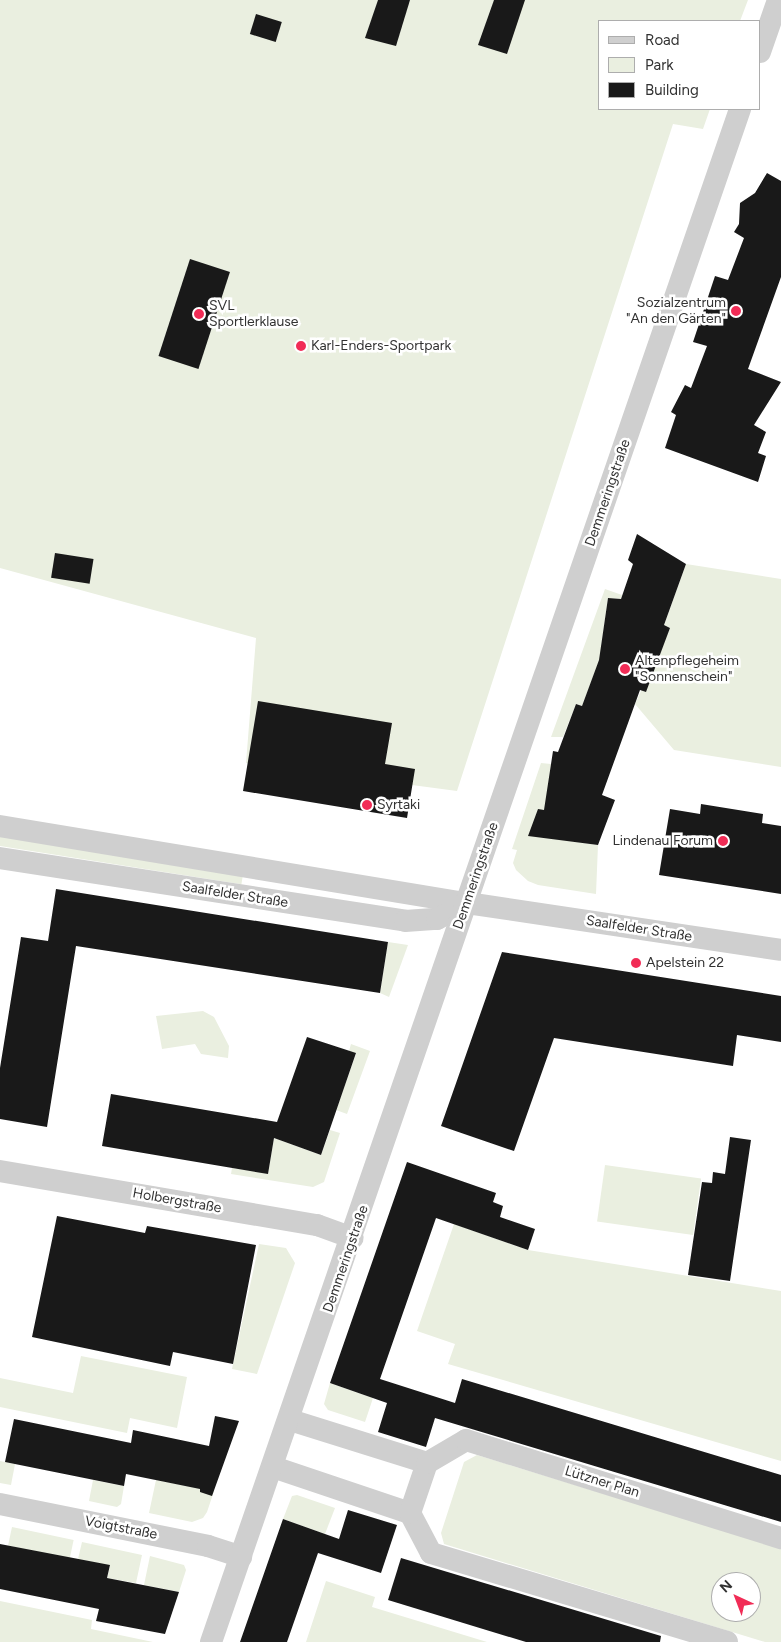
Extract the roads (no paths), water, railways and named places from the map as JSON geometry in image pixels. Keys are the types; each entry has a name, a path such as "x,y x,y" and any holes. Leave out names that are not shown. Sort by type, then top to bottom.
{"street":[{"path":"761,49 778,0"},
{"name":"Demmeringstraße","path":"211,1642 353,1238 740,110"},
{"name":"Saalfelder Straße","path":"0,826 467,903 781,950"},
{"name":"Saalfelder Straße","path":"0,858 405,921 438,919 467,903"},
{"name":"Holbergstraße","path":"0,1171 317,1225 353,1238"},
{"path":"290,1420 427,1463 410,1513"},
{"name":"Lützner Plan","path":"427,1463 466,1440 781,1538"},
{"path":"273,1467 410,1513 431,1553 727,1642"},
{"name":"Voigtstraße","path":"0,1504 208,1546 241,1557"}],"place":[{"name":"Sozialzentrum \"An den Gärten\"","path":"736,311"},
{"name":"SVL Sportlerklause","path":"199,314"},
{"name":"Karl-Enders-Sportpark","path":"301,346"},
{"name":"Altenpflegeheim \"Sonnenschein\"","path":"625,669"},
{"name":"Syrtaki","path":"367,805"},
{"name":"Lindenau Forum","path":"723,841"},
{"name":"Apelstein 22","path":"636,963"}]}
